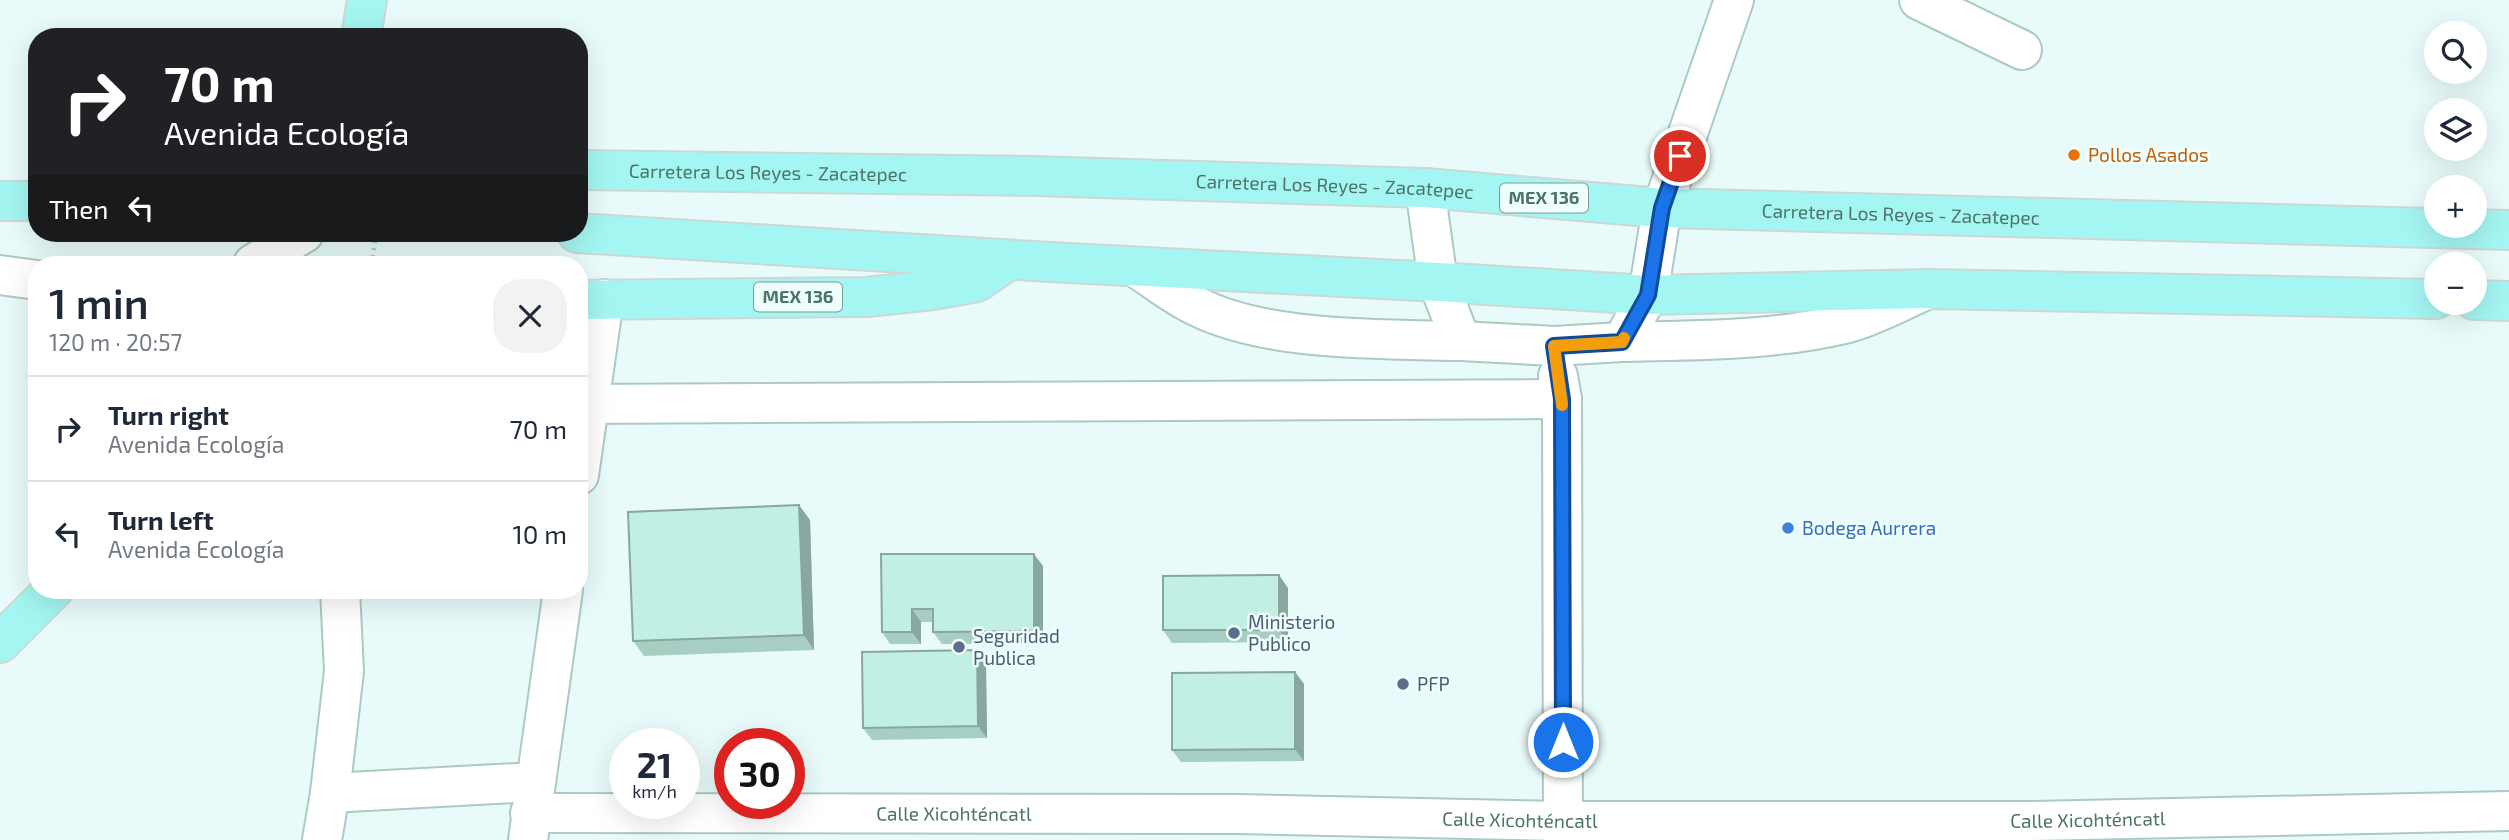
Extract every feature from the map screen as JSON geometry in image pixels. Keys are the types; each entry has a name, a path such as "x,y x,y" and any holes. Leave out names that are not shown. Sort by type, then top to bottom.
{"main road":[{"path":"362,28 367,0"},
{"name":"Carretera Los Reyes - Zacatepec","path":"588,170 1034,176 1425,188 1662,208 2509,230"},
{"path":"0,201 28,201"},
{"path":"588,234 1648,295 1928,289 2424,299"},
{"name":"MEX 136","path":"592,300 867,297 977,282 1009,260"},
{"path":"2487,300 2509,301"},
{"path":"0,643 44,599"}],"street":[{"path":"1622,342 1648,295 1662,208 1734,0"},
{"path":"1919,0 2022,50"},
{"path":"1425,188 1438,282 1461,341"},
{"path":"266,256 289,242"},
{"path":"1135,267 1198,307 1260,328 1362,338 1554,346 1721,339 1800,332 1851,322 1928,289"},
{"path":"0,275 28,279"},
{"path":"588,352 592,300"},
{"path":"1554,346 1562,399 1563,830"},
{"path":"588,403 1562,399"},
{"path":"322,840 344,671 340,599"},
{"path":"531,811 562,599"},
{"name":"Calle Xicohténcatl","path":"330,793 531,811 1237,814 1563,830 2031,831 2509,811"}],"building":[{"path":"799,505 804,635 633,641 628,512"},
{"path":"881,554 1034,554 1034,631 933,632 933,609 912,609 912,632 882,632"},
{"path":"1279,575 1279,630 1163,630 1163,576"},
{"path":"977,650 978,726 863,728 862,652"},
{"path":"1295,672 1295,749 1172,750 1172,673"}],"slow traffic":[{"path":"1562,405 1554,346 1622,342 1624,338"}],"place":[{"name":"Pollos Asados","path":"2074,155"},
{"name":"Bodega Aurrera","path":"1788,528"},
{"name":"Ministerio Publico","path":"1234,633"},
{"name":"Seguridad Publica","path":"959,647"},
{"name":"PFP","path":"1403,684"}],"route":[{"path":"1563,742 1562,399 1554,346 1622,342 1648,295 1662,208 1680,156"}]}
